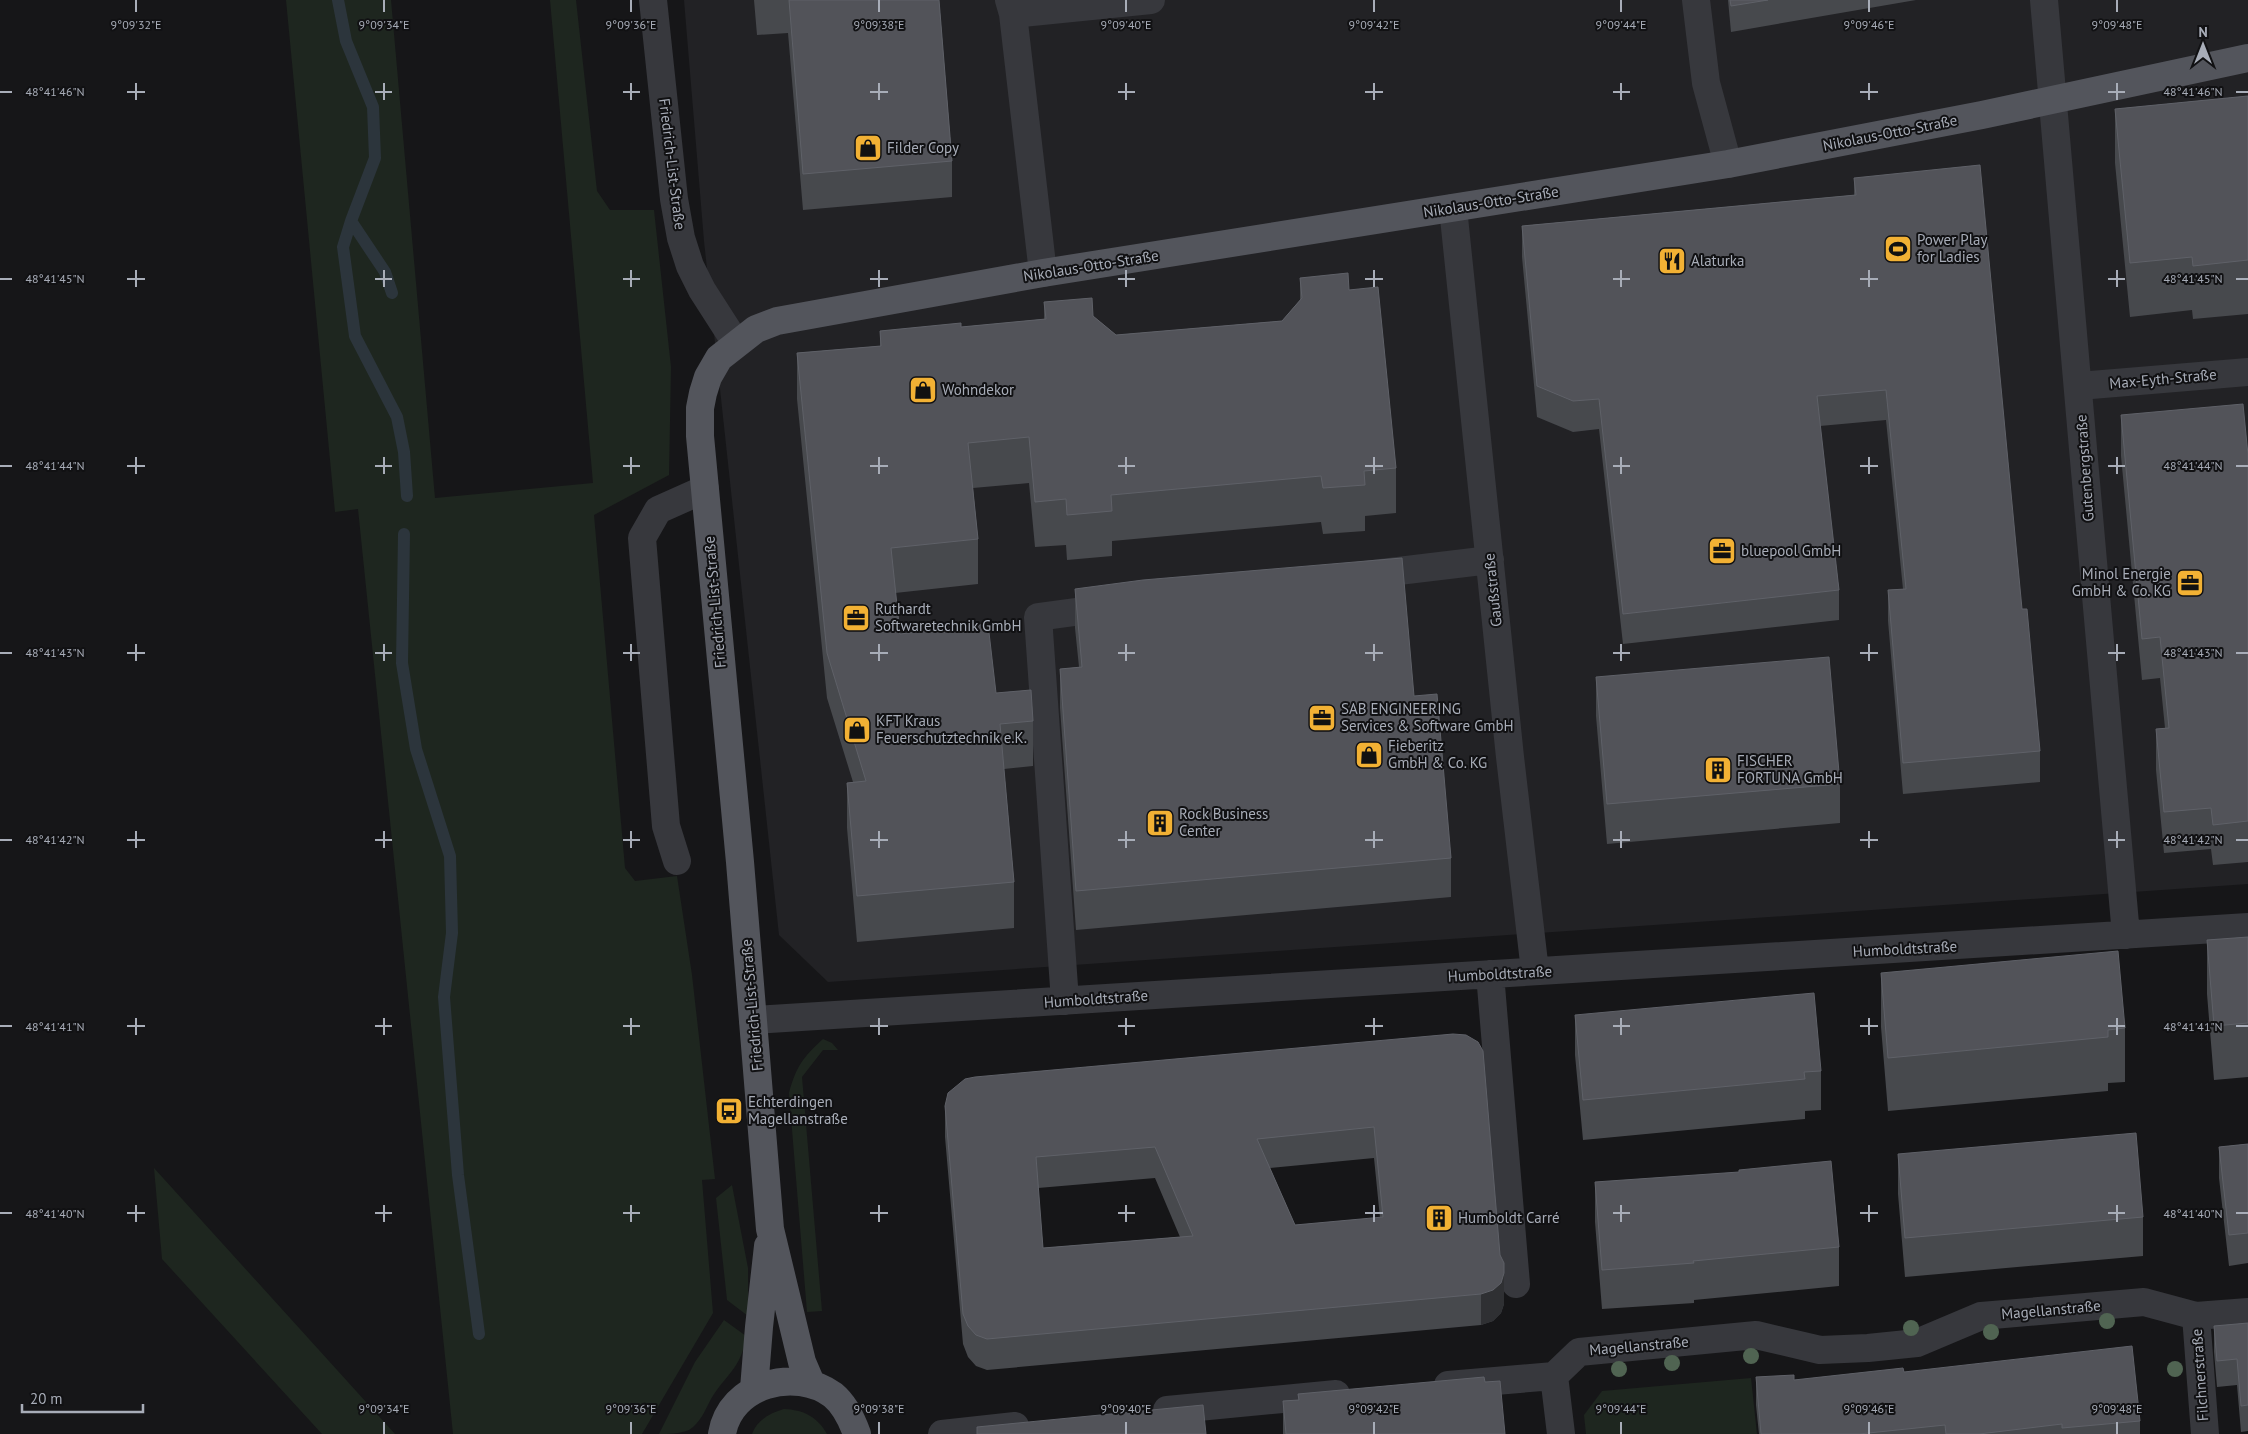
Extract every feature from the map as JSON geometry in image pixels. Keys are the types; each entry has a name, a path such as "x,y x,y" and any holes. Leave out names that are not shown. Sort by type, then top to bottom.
{"main road":[{"name":"Nikolaus-Otto-Straße","path":"736,344 756,329 776,321 1043,274 1728,164 2053,100 2248,58"},
{"name":"Friedrich-List-Straße","path":"736,344 720,358 708,377 702,393 700,436 770,1229 802,1362 811,1383"},
{"name":"Friedrich-List-Straße","path":"754,1389 770,1229"},
{"path":"722,1434 723,1427 736,1406 754,1389 782,1381 811,1383 833,1396 850,1414 857,1434"}],"street":[{"name":"Friedrich-List-Straße","path":"653,0 674,199 681,238 690,266 702,290 736,344"},
{"path":"1043,274 1011,7 1151,0"},
{"path":"1696,0 1706,83 1728,164"},
{"name":"Gutenbergstraße","path":"2044,0 2126,935"},
{"name":"Gaußstraße","path":"1453,208 1511,767 1535,972"},
{"name":"Max-Eyth-Straße","path":"2079,386 2248,372"},
{"path":"677,861 666,826 642,538 658,510 705,489"},
{"path":"1338,579 1490,560"},
{"path":"1065,1001 1038,617 1135,604"},
{"name":"Humboldtstraße","path":"753,1020 2248,927"},
{"path":"1490,974 1516,1284"},
{"name":"Magellanstraße","path":"1554,1376 1579,1352 1756,1335 1820,1350 1839,1350 1917,1343 1981,1316 2144,1302 2196,1316 2248,1312"},
{"name":"Filchnerstraße","path":"2196,1316 2205,1434"},
{"path":"1420,1388 1554,1376 1561,1434"},
{"path":"1144,1412 1361,1392"},
{"path":"942,1434 1038,1423"}],"shaded area":[{"path":"286,0 391,0 435,498 593,483 550,0 576,0 597,191 610,210 654,210 671,367 669,475 594,515 625,868 635,881 677,876 692,975 715,1179 702,1180 713,1313 642,1434 453,1434 358,509 335,512"},
{"path":"684,0 2248,0 2248,884 828,982 779,935 704,241"},
{"path":"823,1039 832,1043 838,1050 823,1050 802,1077 822,1311 807,1312 789,1093 794,1076 801,1063"},
{"path":"154,1168 395,1434 322,1434 162,1259"},
{"path":"732,1185 748,1268 748,1316 727,1300 716,1198"},
{"path":"724,1320 746,1336 737,1364 716,1391 697,1424 689,1430 682,1432 659,1434 695,1362"},
{"path":"1751,1378 1757,1434 1586,1434 1584,1415 1602,1391"},
{"path":"784,1409 809,1415 819,1423 827,1434 752,1434 757,1425 765,1418"}],"building":[{"path":"789,0 939,0 952,161 803,174"},
{"path":"1730,0 1768,0 1731,6"},
{"path":"2248,96 2248,260 2193,266 2192,257 2130,263 2115,109"},
{"path":"1980,165 2022,609 2027,609 2040,751 1903,763 1888,590 1906,589 1886,390 1817,396 1839,590 1623,614 1599,399 1573,401 1537,386 1522,226 1856,195 1854,178"},
{"path":"1348,273 1349,290 1378,287 1396,468 1364,471 1365,485 1323,488 1321,476 1111,495 1112,511 1067,515 1066,499 1035,502 1029,437 968,443 978,539 891,548 900,634 988,624 996,693 1031,690 1033,721 1000,724 1014,882 857,896 847,783 866,781 827,653 797,353 881,346 880,331 961,323 961,327 1046,319 1044,302 1092,298 1093,316 1116,335 1282,321 1302,298 1300,278"},
{"path":"2243,404 2248,455 2248,821 2213,825 2211,808 2164,812 2156,729 2169,728 2160,637 2142,639 2121,415"},
{"path":"1402,558 1414,696 1437,694 1451,858 1076,891 1060,669 1082,667 1075,589 1143,580"},
{"name":"FISCHER FORTUNA GmbH","path":"1829,657 1840,784 1607,804 1596,677"},
{"path":"2248,937 2248,1023 2214,1026 2207,940"},
{"path":"2118,951 2125,1028 2108,1030 2108,1037 1888,1058 1881,973"},
{"path":"1814,993 1821,1071 1804,1072 1805,1079 1583,1100 1575,1015"},
{"name":"Humboldt Carré","path":"1453,1034 1466,1035 1478,1042 1483,1051 1500,1255 1504,1263 1501,1283 1493,1290 1481,1294 987,1339 976,1335 968,1326 963,1314 945,1106 948,1093 965,1079","holes":["1374,1127 1383,1217 1295,1225 1257,1139","1155,1147 1193,1236 1043,1248 1036,1157"]},
{"path":"2136,1133 2143,1217 1905,1238 1898,1154"},
{"path":"2248,1144 2248,1233 2229,1235 2219,1147"},
{"path":"1831,1161 1839,1247 1693,1261 1694,1263 1602,1270 1595,1182 1739,1172 1739,1170"},
{"path":"2248,1323 2248,1405 2241,1406 2237,1359 2217,1361 2214,1326"},
{"path":"2132,1346 2140,1421 2062,1428 2062,1424 1979,1434 1946,1434 1945,1425 1859,1434 1761,1434 1756,1377 1794,1375 1794,1380 1903,1368 1904,1372"},
{"path":"1484,1377 1485,1382 1500,1381 1505,1434 1286,1434 1283,1401 1299,1400 1298,1394"},
{"path":"1203,1405 1206,1434 977,1434 977,1427"}],"waterway":[{"path":"338,0 346,41 373,107 375,158 343,247 355,336 397,417 404,452 407,496"},
{"path":"351,221 385,272 392,293"},
{"path":"404,534 402,663 416,749 450,856 452,933 444,997 458,1175 479,1334"}],"place":[{"name":"Filder Copy","path":"868,148"},
{"name":"Power Play for Ladies","path":"1898,249"},
{"name":"Alaturka","path":"1672,261"},
{"name":"Wohndekor","path":"923,390"},
{"name":"bluepool GmbH","path":"1722,551"},
{"name":"Minol Energie GmbH & Co. KG","path":"2190,583"},
{"name":"Ruthardt Softwaretechnik GmbH","path":"856,618"},
{"name":"SAB ENGINEERING Services & Software GmbH","path":"1322,718"},
{"name":"KFT Kraus Feuerschutztechnik e.K.","path":"857,730"},
{"name":"Fieberitz GmbH & Co. KG","path":"1369,755"},
{"name":"FISCHER FORTUNA GmbH","path":"1718,770"},
{"name":"Rock Business Center","path":"1160,823"},
{"name":"Echterdingen Magellanstraße","path":"729,1111"},
{"name":"Humboldt Carré","path":"1439,1218"}]}
